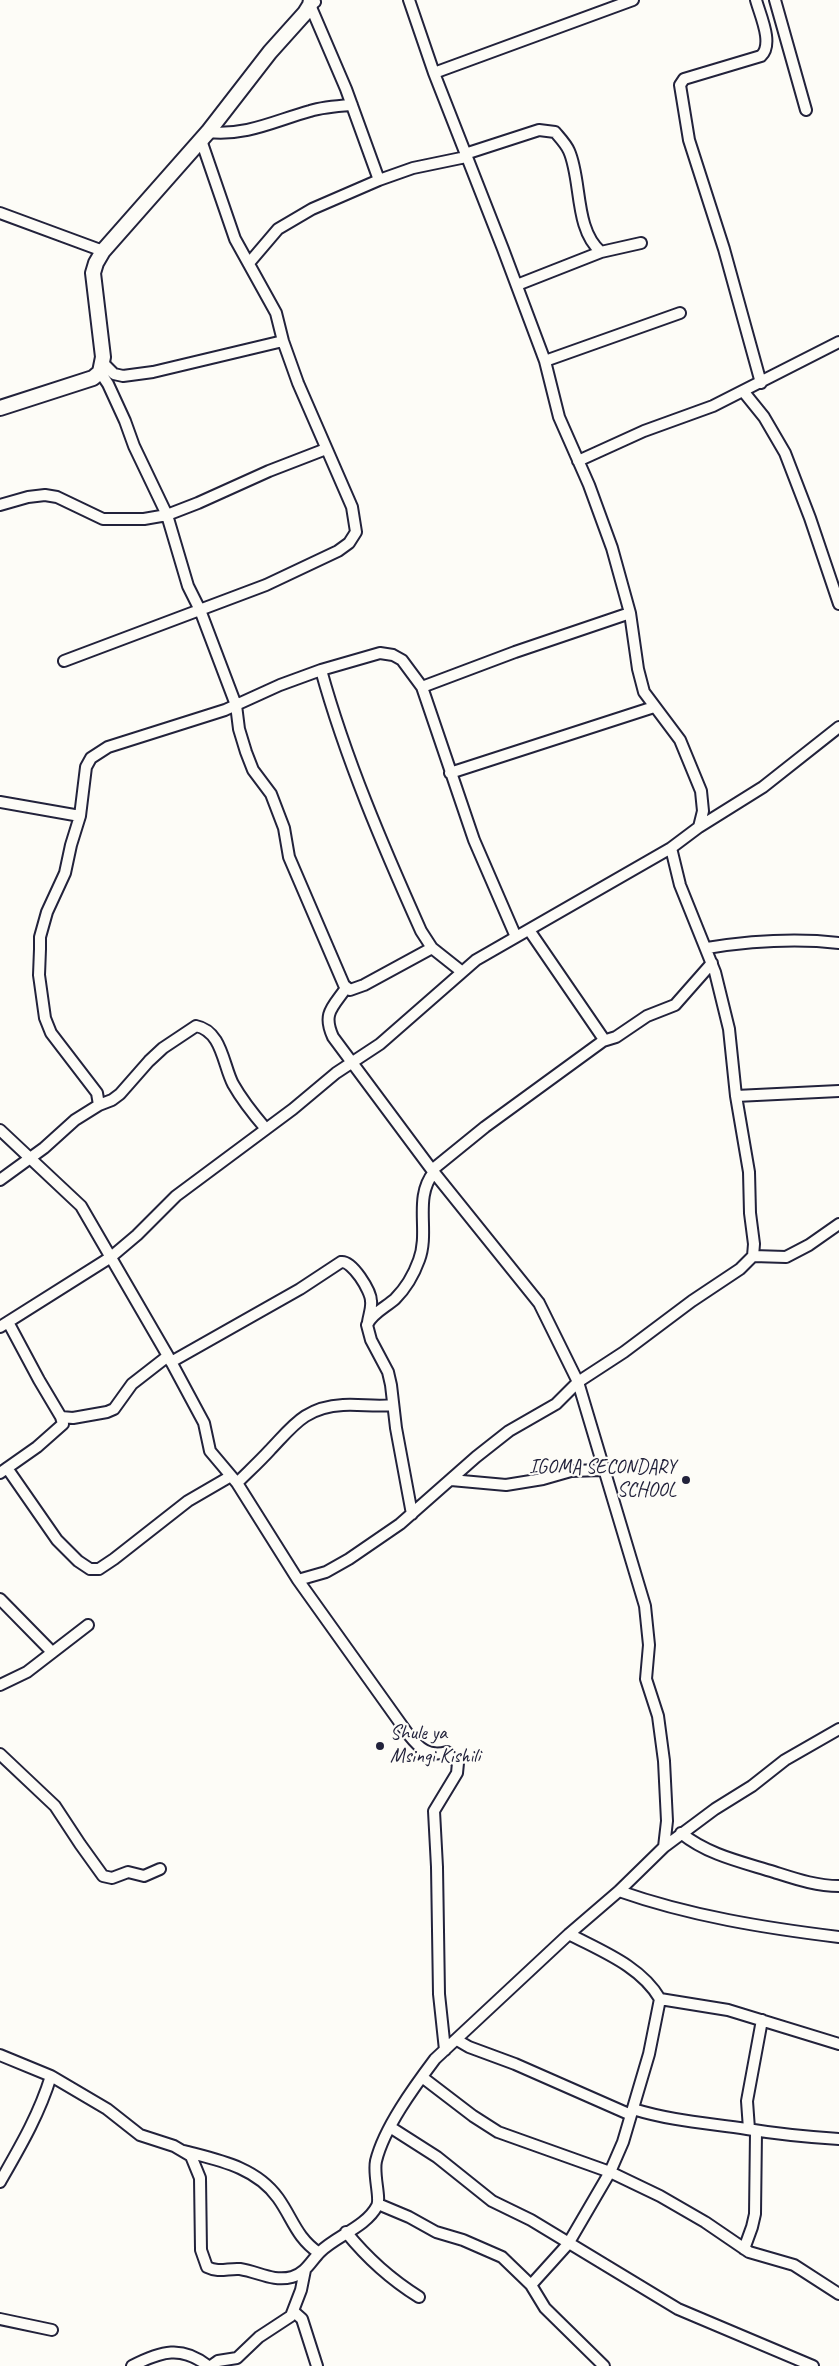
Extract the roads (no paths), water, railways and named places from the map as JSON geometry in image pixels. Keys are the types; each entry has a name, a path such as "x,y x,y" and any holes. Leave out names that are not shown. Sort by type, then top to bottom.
{"main road":[{"path":"0,408 93,378 101,367 93,273 96,263 104,251 204,136 249,78 313,2"}],"street":[{"path":"409,0 434,73 545,361 559,417 609,540 630,613 638,669 644,692 680,740 688,757 703,800 699,827"},
{"path":"434,73 633,0"},
{"path":"756,0 767,43 765,53 761,56 684,79 680,85 689,140 724,249 761,383"},
{"path":"775,0 806,110"},
{"path":"313,2 379,180"},
{"path":"64,661 266,585 338,551 349,543 356,532 352,507 298,383 283,341 276,313 235,238 204,136 247,131 310,110 352,104"},
{"path":"249,263 261,250 269,237 293,219 379,180 465,155 539,130 555,132 568,149 574,163 579,201 584,218 591,239 601,252"},
{"path":"0,213 104,251"},
{"path":"517,286 601,252 641,243"},
{"path":"545,361 680,313"},
{"path":"101,367 114,374 123,376 153,372 283,341"},
{"path":"578,461 644,431 713,406 761,383 802,359 839,342"},
{"path":"101,367 134,446 167,515 188,586 200,610 236,705 239,729 249,761 253,770 271,794 284,828 289,857 318,929 346,988 350,990 364,985 432,948"},
{"path":"743,391 764,417 785,453 810,518 839,604"},
{"path":"0,506 28,497 46,495 57,497 104,519 144,519 167,515 326,448"},
{"path":"422,687 524,649 630,613"},
{"path":"98,1105 97,1093 50,1033 45,1018 39,975 40,937 47,912 66,873 71,845 80,816 86,767 91,758 98,752 236,705 321,670 380,653 393,655 402,660 422,687 474,840 516,937"},
{"path":"321,670 335,720 356,778 418,924 432,948 462,971"},
{"path":"450,773 654,707"},
{"path":"393,1405 342,1405 315,1411 302,1417 291,1426 268,1452 234,1479 188,1501 114,1559 99,1569 90,1569 78,1561 57,1540 3,1468 63,1424 61,1417 39,1380 2,1326 111,1257 137,1235 176,1196 266,1129 336,1073 380,1044 476,960 671,848 699,827 758,791 839,727"},
{"path":"0,802 80,816"},
{"path":"298,1580 326,1572 349,1559 412,1514 509,1431 556,1404 578,1382 624,1352 692,1301 740,1270 753,1256 754,1244 750,1213 749,1172 736,1096 729,1029 712,963 680,885 671,848"},
{"path":"529,930 603,1038 603,1041"},
{"path":"707,948 795,939 839,943"},
{"path":"368,1322 396,1298 416,1268 423,1248 423,1195 426,1182 433,1171 485,1127 603,1041 616,1037 647,1016 675,1005 712,963"},
{"path":"346,988 330,1010 327,1024 333,1037 433,1171 539,1303 578,1382 603,1470 639,1579 648,1624 649,1645 646,1679 662,1733 667,1822 664,1847"},
{"path":"0,1180 29,1157 44,1148 75,1120 120,1094 148,1061 163,1048 196,1026 206,1030 217,1043 232,1082 266,1129"},
{"path":"736,1096 839,1091"},
{"path":"0,1130 81,1206 204,1423 210,1451 234,1479 298,1580 416,1744 435,1755 448,1752 458,1763 457,1773 434,1811 439,1994 445,2050"},
{"path":"44,1148 45,1163 49,1175"},
{"path":"753,1256 786,1256 809,1245 839,1224"},
{"path":"61,1417 74,1418 114,1409 132,1384 169,1359 300,1290 341,1262 348,1263 372,1299 368,1331 388,1372 412,1514"},
{"path":"451,1480 506,1485 543,1479 570,1471 603,1470"},
{"path":"0,1599 52,1652"},
{"path":"0,1684 27,1672 88,1625"},
{"path":"378,2204 374,2182 376,2161 390,2127 422,2077 445,2050 681,1833 752,1786 785,1760 839,1729"},
{"path":"0,1754 56,1806 80,1844 104,1876 112,1878 128,1872 144,1876 160,1868"},
{"path":"681,1833 704,1849 741,1862 813,1884 839,1886"},
{"path":"619,1892 669,1907 733,1922 839,1937"},
{"path":"531,2285 568,2244 610,2172 632,2112 655,2031 660,1999 648,1980 626,1965 569,1934"},
{"path":"660,1999 728,2010 839,2044"},
{"path":"744,2249 755,2214 753,2131 747,2101 762,2020"},
{"path":"457,2040 476,2050 632,2112 753,2131 839,2139"},
{"path":"0,2055 51,2076 108,2109 140,2135 254,2174 278,2198 303,2240 319,2253"},
{"path":"0,2182 38,2114 51,2076"},
{"path":"422,2077 473,2116 498,2132 610,2172 660,2196 705,2222 749,2252 794,2265 839,2294"},
{"path":"390,2127 437,2156 492,2201 531,2220 678,2309 813,2366"},
{"path":"183,2150 190,2156 200,2178 201,2250 207,2267 214,2270 243,2270 272,2278 293,2276 305,2270 319,2253 346,2232 360,2224 378,2204"},
{"path":"378,2204 409,2216 436,2232 463,2240 502,2257 531,2285 545,2308 604,2366"},
{"path":"346,2232 378,2267 398,2284 419,2297"},
{"path":"132,2366 164,2359 177,2351 188,2352 209,2366 218,2361 237,2358 259,2337 288,2319 301,2290 305,2270"},
{"path":"293,2311 302,2319 317,2366"},
{"path":"0,2319 52,2330"}],"place":[{"name":"IGOMA SECONDARY SCHOOL","path":"686,1480"},
{"name":"Shule ya Msingi Kishili","path":"380,1746"}]}
